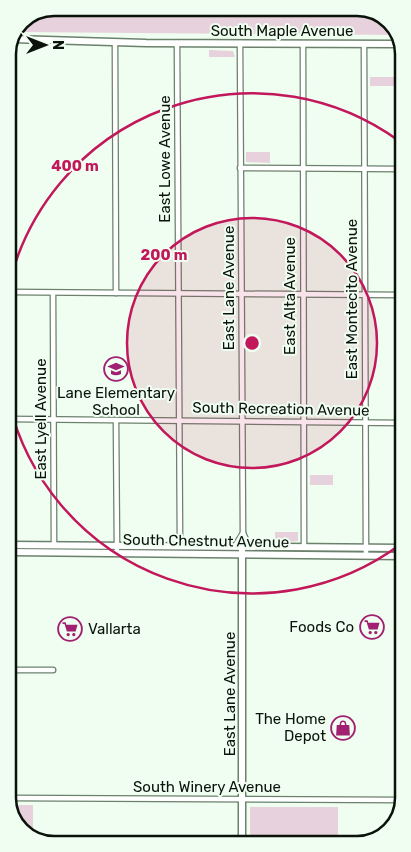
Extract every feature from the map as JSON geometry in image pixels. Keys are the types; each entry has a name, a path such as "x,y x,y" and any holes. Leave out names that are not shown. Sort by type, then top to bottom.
{"main road":[{"name":"South Maple Avenue","path":"19,39 177,43 393,44"},
{"name":"South Chestnut Avenue","path":"16,545 54,545 164,553 242,548 304,548 366,551 395,556"},
{"name":"South Chestnut Avenue","path":"16,552 180,545 366,551 395,549"},
{"path":"164,553 167,549 196,549 198,545"},
{"name":"East Lane Avenue","path":"242,548 242,836"}],"street":[{"path":"115,42 116,293"},
{"name":"East Lowe Avenue","path":"177,43 180,545"},
{"name":"East Lane Avenue","path":"240,43 242,548"},
{"name":"East Alta Avenue","path":"303,44 304,548"},
{"name":"East Montecito Avenue","path":"364,44 366,551"},
{"path":"240,168 395,169"},
{"path":"16,292 302,296 395,295"},
{"name":"East Lyell Avenue","path":"53,293 54,545"},
{"name":"South Recreation Avenue","path":"16,420 395,422"},
{"path":"116,420 117,549"},
{"path":"242,548 243,533"},
{"path":"16,670 53,670"},
{"name":"South Winery Avenue","path":"16,798 395,800"}],"shaded area":[{"path":"54,16 359,16 369,18 378,23 384,27 389,35 24,32 27,27 40,19"},
{"path":"209,50 233,51 235,57 209,57"},
{"path":"370,77 394,77 394,86 370,86"},
{"path":"246,152 270,152 270,163 246,162"},
{"path":"310,475 333,475 333,485 310,485"},
{"path":"275,532 298,532 298,541 275,543"},
{"path":"17,805 33,805 33,829 23,819"},
{"path":"250,807 338,807 338,836 250,836"}],"place":[{"name":"Lane Elementary School","path":"116,369"},
{"name":"Foods Co","path":"372,627"},
{"name":"Vallarta","path":"70,629"},
{"name":"The Home Depot","path":"343,728"}]}
